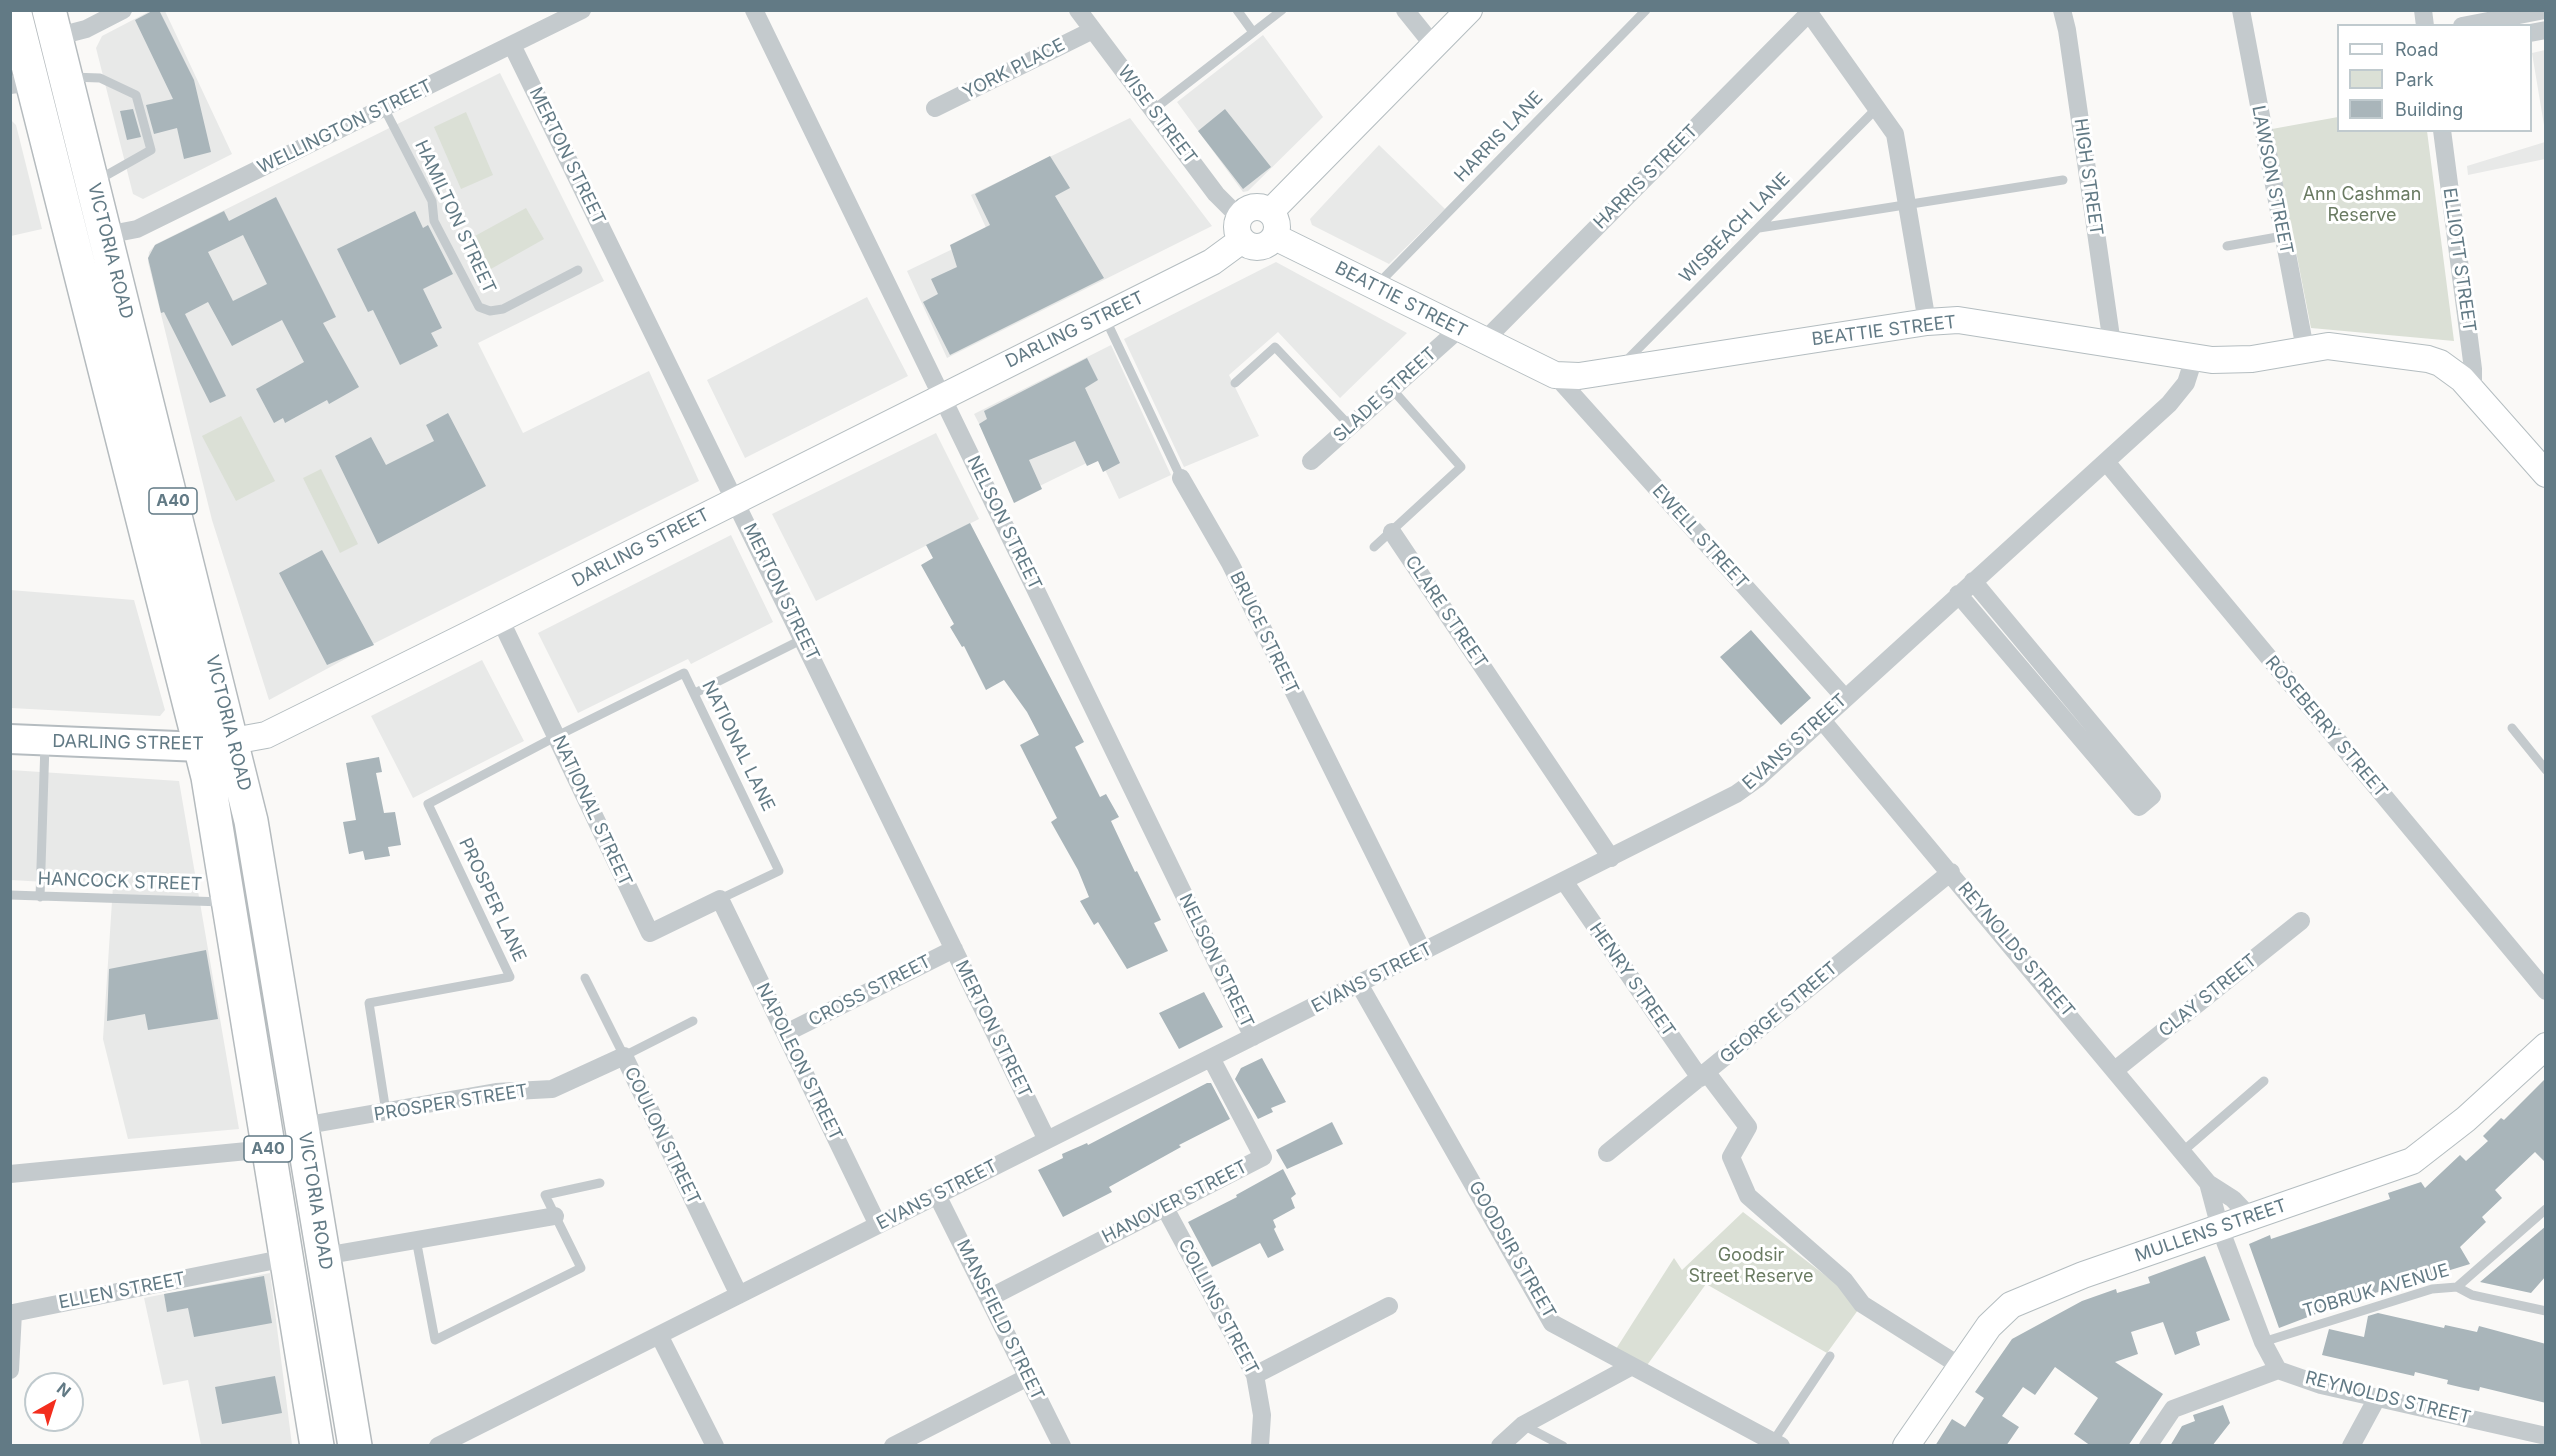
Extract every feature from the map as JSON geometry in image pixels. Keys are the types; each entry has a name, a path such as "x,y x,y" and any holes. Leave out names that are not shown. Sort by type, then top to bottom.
{"highway":[{"name":"VICTORIA ROAD","path":"14,10 21,83 67,216 201,747 229,902 316,1446"},
{"name":"VICTORIA ROAD","path":"52,24 251,820 355,1446"},
{"path":"67,216 84,231 106,235"},
{"name":"DARLING STREET","path":"201,747 233,741"}],"main road":[{"name":"DARLING STREET","path":"10,739 201,747"}],"street":[{"path":"52,24 86,29 123,10"},
{"name":"WELLINGTON STREET","path":"106,235 137,229 582,10"},
{"name":"NELSON STREET","path":"754,10 1252,1037"},
{"path":"1405,10 1434,46"},
{"path":"1272,224 1253,208 1240,229 1252,247 1271,242 1272,224 1469,10"},
{"name":"HIGH STREET","path":"2062,10 2067,30 2112,344"},
{"name":"LAWSON STREET","path":"2241,10 2305,349"},
{"path":"2472,24 2545,10"},
{"name":"WISE STREET","path":"1080,11 1240,229"},
{"path":"1808,12 1894,134 1927,322"},
{"name":"HARRIS STREET","path":"1483,342 1808,12"},
{"name":"YORK PLACE","path":"935,108 1093,30"},
{"name":"MERTON STREET","path":"512,45 736,499 1047,1140"},
{"name":"ELLIOTT STREET","path":"2442,132 2473,369 2473,390"},
{"name":"BEATTIE STREET","path":"1272,224 1375,287 1483,342 1555,375 1579,376 1616,371 1927,322 1972,322 2194,358 2232,361 2305,349 2345,346 2428,359 2452,370 2473,390 2546,474"},
{"name":"DARLING STREET","path":"233,741 266,735 1212,262 1240,229"},
{"name":"SLADE STREET","path":"1311,461 1459,329"},
{"name":"EVANS STREET","path":"438,1446 1736,794 1757,779 2177,397 2186,382 2194,358"},
{"name":"EWELL STREET","path":"1555,375 1845,698"},
{"name":"ROSEBERRY STREET","path":"2107,463 2546,991"},
{"name":"BRUCE STREET","path":"1181,478 1230,563 1422,952"},
{"name":"CLARE STREET","path":"1392,532 1611,858"},
{"path":"1958,594 2139,807 2152,796 1973,581"},
{"name":"NATIONAL STREET","path":"500,619 650,933 720,899"},
{"path":"2052,707 2067,694"},
{"name":"REYNOLDS STREET","path":"1821,719 1951,872 2208,1183 2233,1199 2251,1218"},
{"name":"GEORGE STREET","path":"1607,1153 1951,872"},
{"name":"HENRY STREET","path":"1564,881 1703,1076 1748,1127 1731,1157 1748,1196 1844,1280 1862,1304 1960,1366"},
{"name":"NAPOLEON STREET","path":"720,899 878,1225"},
{"name":"CLAY STREET","path":"2115,1070 2301,921"},
{"name":"CROSS STREET","path":"786,1033 954,949"},
{"name":"GOODSIR STREET","path":"1359,984 1552,1323 1775,1444"},
{"name":"MULLENS STREET","path":"1906,1446 1989,1326 2011,1305 2025,1297 2421,1156 2546,1046"},
{"name":"PROSPER STREET","path":"302,1126 496,1092 552,1089 624,1056"},
{"name":"COULON STREET","path":"624,1056 739,1295"},
{"name":"HANOVER STREET","path":"988,1299 1263,1157 1211,1058"},
{"path":"10,1174 268,1149"},
{"name":"REYNOLDS STREET","path":"2208,1183 2220,1228 2263,1342 2278,1370 2321,1385 2544,1439"},
{"name":"MANSFIELD STREET","path":"937,1195 1062,1446"},
{"name":"COLLINS STREET","path":"1165,1208 1255,1375 1262,1415 1260,1446"},
{"path":"324,1256 555,1216"},
{"name":"ELLEN STREET","path":"10,1370 13,1313 286,1258"},
{"path":"1255,1375 1389,1306"},
{"path":"659,1335 716,1446"},
{"path":"1500,1446 1523,1425 1632,1366"},
{"path":"2148,1446 2173,1409 2278,1370"},
{"path":"893,1446 1028,1377"},
{"path":"2351,1446 2377,1398"}],"lane":[{"path":"1237,10 1253,32"},
{"path":"1153,110 1282,10"},
{"name":"HARRIS LANE","path":"1375,287 1646,10"},
{"path":"65,76 100,78 136,95 151,150 93,183"},
{"name":"HAMILTON STREET","path":"384,108 432,201 434,221 479,307 490,311 503,309 578,270"},
{"name":"WISBEACH LANE","path":"1616,371 1877,108"},
{"path":"1759,228 1906,207 2063,180"},
{"path":"2227,246 2283,236"},
{"name":"BRUCE STREET","path":"1104,316 1181,478"},
{"path":"1235,383 1275,347 1349,425"},
{"path":"1374,546 1461,467 1392,389"},
{"path":"695,693 803,639"},
{"name":"NATIONAL LANE","path":"557,736 684,673 779,871 720,899"},
{"path":"2511,728 2546,770"},
{"name":"PROSPER LANE","path":"386,1112 369,1003 510,978 428,804 557,736"},
{"path":"40,897 45,741"},
{"name":"HANCOCK STREET","path":"10,895 229,902"},
{"name":"COULON STREET","path":"585,978 624,1056"},
{"name":"PROSPER STREET","path":"624,1056 693,1021"},
{"path":"2182,1152 2264,1081"},
{"path":"416,1239 435,1340 581,1268 545,1195 600,1183"},
{"name":"TOBRUK AVENUE","path":"2263,1342 2432,1289 2457,1287 2546,1209"},
{"path":"2457,1287 2472,1295 2546,1311"},
{"path":"1775,1444 1830,1356"},
{"path":"1523,1425 1563,1446"}],"shaded area":[{"path":"150,11 165,11 232,154 143,199 133,194 96,48 102,36"},
{"path":"1263,35 1323,117 1248,191 1243,192 1177,102"},
{"path":"2546,50 2545,131 2532,53"},
{"path":"500,73 604,281 478,343 523,433 649,371 699,481 373,644 269,700 212,520 148,262 149,252 156,244"},
{"path":"1130,118 1212,226 947,358 907,271 988,232 971,195"},
{"path":"11,120 16,125 42,229 11,236"},
{"path":"2545,142 2545,159 2468,175 2467,166"},
{"path":"1379,145 1445,209 1389,264 1312,225 1310,219"},
{"path":"1276,262 1407,333 1340,398 1278,332 1229,375 1259,436 1184,467 1124,339"},
{"path":"867,297 908,376 745,458 707,380"},
{"path":"1111,345 1171,475 1119,499 1099,457 1017,497 974,414"},
{"path":"936,433 979,519 816,601 772,514"},
{"path":"731,535 773,622 691,664 688,659 578,713 538,633"},
{"path":"10,590 134,600 165,710 160,716 11,708"},
{"path":"482,660 524,741 413,798 371,716"},
{"path":"10,770 179,781 239,1129 128,1139 103,1039 113,886 11,880"},
{"path":"270,1273 292,1445 201,1445 188,1380 163,1385 144,1298"}],"green space":[{"path":"466,112 493,175 461,189 434,127"},
{"name":"Ann Cashman Reserve","path":"2337,117 2337,132 2427,132 2454,341 2311,328 2272,129"},
{"path":"526,208 544,239 482,274 464,242"},
{"path":"241,416 275,481 236,501 202,436"},
{"path":"321,469 358,544 340,553 303,478"},
{"name":"Goodsir Street Reserve","path":"1743,1212 1843,1289 1858,1310 1827,1353 1706,1284 1645,1368 1616,1349 1674,1258 1682,1270"}],"building":[{"path":"154,10 159,10 194,80 211,152 184,159 177,128 154,134 146,105 173,99 135,20"},
{"path":"133,109 141,137 127,140 120,111"},
{"path":"1225,109 1271,167 1243,189 1198,131"},
{"path":"1050,156 1070,188 1055,196 1104,278 950,355 923,302 938,294 931,279 957,267 950,245 990,225 975,194"},
{"path":"276,197 336,317 323,323 359,387 329,404 327,400 285,423 283,418 274,423 256,389 304,362 282,320 232,346 208,302 185,314 226,396 210,403 164,312 161,313 148,258 155,245 224,211 229,221","holes":["243,235 267,284 233,301 208,252"]},
{"path":"415,211 423,228 428,225 453,274 423,289 442,328 431,333 438,346 400,365 373,310 368,312 337,249"},
{"path":"1087,358 1098,380 1085,388 1120,463 1103,472 1098,461 1087,466 1075,441 1029,460 1042,489 1014,503 979,424 987,419 984,411"},
{"path":"448,413 486,486 378,544 335,456 371,437 386,465 434,441 426,425"},
{"path":"970,523 1084,742 1075,747 1100,797 1106,794 1119,817 1111,821 1161,920 1154,923 1168,951 1127,969 1098,922 1094,925 1080,901 1089,897 1078,870 1051,822 1057,818 1020,745 1039,735 1027,712 1004,680 986,690 964,646 962,647 950,627 954,624 921,565 933,558 926,545"},
{"path":"322,550 374,645 327,665 279,573"},
{"path":"1751,630 1811,698 1781,725 1720,657"},
{"path":"379,757 382,772 376,773 384,813 395,812 401,845 388,847 390,856 365,860 363,851 349,854 343,822 356,820 346,763"},
{"path":"206,950 218,1019 148,1030 145,1014 107,1021 109,969"},
{"path":"1204,992 1223,1027 1179,1049 1159,1013"},
{"path":"1262,1058 1286,1102 1271,1108 1273,1112 1258,1119 1235,1079 1241,1068"},
{"path":"2546,1078 2546,1163 2535,1152 2495,1190 2502,1198 2482,1217 2486,1222 2460,1247 2470,1264 2339,1304 2342,1304 2279,1328 2249,1244 2270,1235 2271,1239 2390,1199 2388,1193 2421,1182 2425,1188 2460,1155 2466,1161 2488,1141 2483,1136 2501,1118 2504,1120"},
{"path":"1207,1083 1211,1083 1230,1119 1179,1145 1181,1147 1109,1187 1112,1192 1063,1217 1038,1170 1063,1158 1062,1154 1087,1143 1088,1145"},
{"path":"1332,1122 1343,1144 1287,1169 1276,1150"},
{"path":"1283,1169 1296,1194 1291,1198 1295,1208 1273,1220 1276,1227 1274,1229 1284,1250 1268,1258 1260,1243 1212,1267 1188,1222 1237,1197 1236,1195"},
{"path":"2546,1226 2546,1276 2531,1293 2480,1282"},
{"path":"2205,1256 2230,1320 2196,1332 2200,1345 2175,1355 2163,1322 2131,1332 2138,1354 2115,1362 2163,1394 2128,1446 2091,1446 2074,1434 2098,1398 2055,1367 2035,1395 2023,1387 2002,1416 2019,1427 2006,1446 1935,1446 1952,1419 1965,1427 1984,1398 1975,1392 2012,1339 2082,1301 2116,1289 2117,1293 2150,1283 2148,1277"},
{"path":"264,1276 272,1323 194,1337 188,1308 167,1312 164,1294"},
{"path":"2378,1313 2444,1328 2445,1325 2477,1332 2479,1326 2546,1344 2546,1403 2480,1387 2479,1391 2447,1384 2448,1380 2415,1372 2414,1376 2322,1355 2329,1329 2364,1337 2368,1316"},
{"path":"275,1376 282,1413 222,1424 215,1387"},
{"path":"2223,1405 2230,1423 2212,1446 2170,1446 2182,1426 2195,1421 2193,1415"}]}
